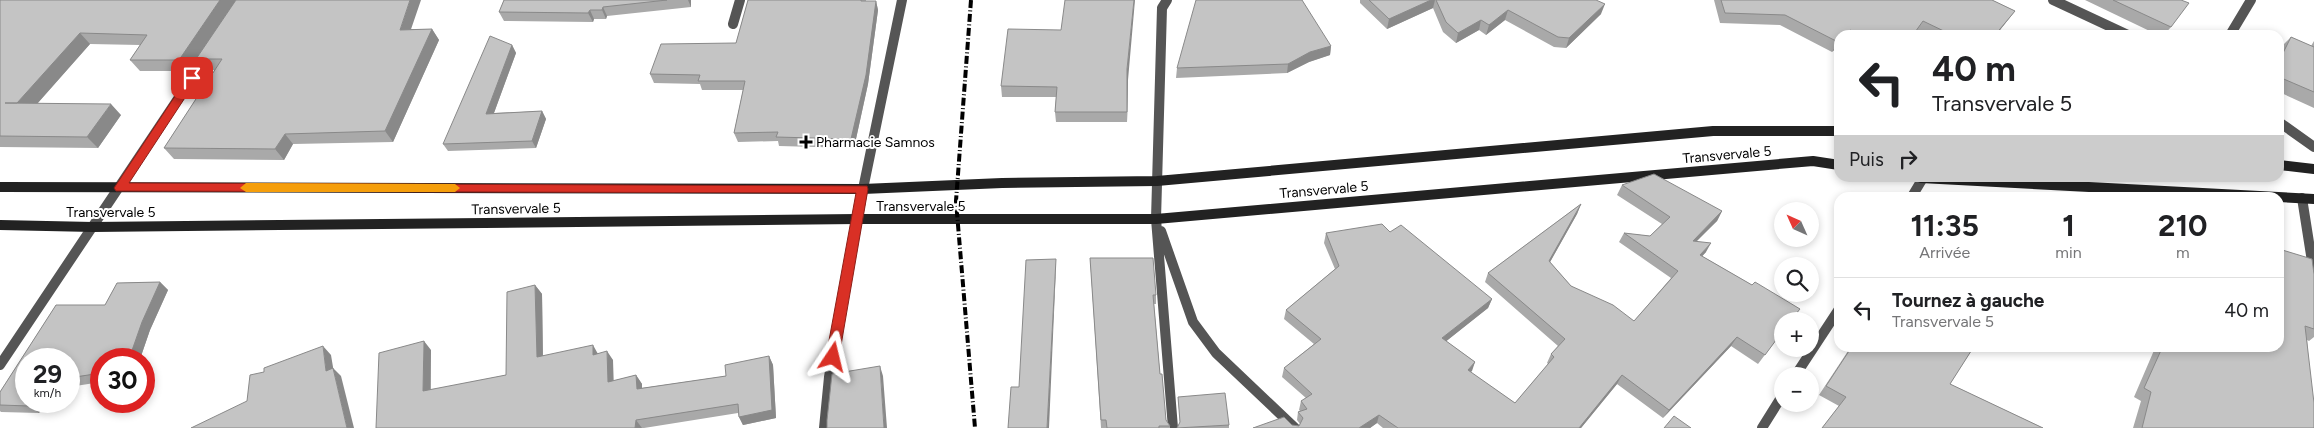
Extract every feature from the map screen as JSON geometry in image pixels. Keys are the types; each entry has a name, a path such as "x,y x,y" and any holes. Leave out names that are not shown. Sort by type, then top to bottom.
{"main road":[{"name":"Transvervale 5","path":"0,187 863,189 1002,183 1157,181 1713,132 1834,131"},
{"name":"Transvervale 5","path":"0,225 93,227 858,219 1156,219 1813,161 1834,164"},
{"path":"2284,166 2314,169"},
{"path":"1998,182 2188,192"},
{"path":"2284,197 2314,199"}],"street":[{"path":"733,24 740,0"},
{"path":"824,428 829,376 863,189 902,0"},
{"path":"1166,0 1162,8 1156,219 1173,428"},
{"path":"2053,0 2117,30"},
{"path":"2233,30 2251,0"},
{"path":"0,365 212,49"},
{"path":"2284,126 2314,147"},
{"path":"2302,198 2314,274"},
{"path":"1156,219 1193,322 1216,353 1295,428"},
{"path":"1801,367 1834,317"},
{"path":"1762,428 1774,409"}],"building":[{"path":"0,0 220,0 179,60 130,60 147,35 80,33 17,103 5,103 111,104 87,137 0,136"},
{"path":"236,0 410,0 400,30 432,29 385,131 285,134 275,149 164,148 222,59 196,59"},
{"path":"504,0 667,0 603,7 602,10 590,10 588,13 499,12"},
{"path":"748,0 876,1 866,75 851,139 776,137 778,132 734,133 745,81 698,81 700,75 650,74 661,44 736,43"},
{"path":"1065,0 1134,0 1127,69 1127,112 1055,112 1057,87 1001,86 1008,29 1061,30"},
{"path":"1196,0 1302,0 1331,46 1310,52 1288,64 1177,68"},
{"path":"1369,0 1431,0 1389,19"},
{"path":"1436,0 1596,0 1605,4 1569,38 1558,37 1508,10 1489,25 1481,20 1458,33 1446,22"},
{"path":"1721,0 1992,0 2015,11 1999,30 1942,30 1923,21 1917,30 1834,30 1834,40 1785,15 1725,13"},
{"path":"2113,0 2181,0 2189,3 2171,27"},
{"path":"490,36 512,45 486,114 542,111 532,141 443,144"},
{"path":"2291,37 2314,47 2314,92 2284,79 2284,51"},
{"path":"1654,174 1722,211 1693,241 1711,243 1700,255 1752,285 1755,282 1774,293 1774,302 1788,302 1800,309 1798,312 1774,312 1774,343 1765,355 1737,337 1669,410 1622,375 1579,428 1398,428 1379,415 1359,428 1253,428 1284,417 1292,425 1299,426 1303,418 1298,412 1307,409 1301,401 1312,394 1284,368 1321,339 1286,310 1339,266 1326,233 1382,224 1390,232 1401,225 1492,299 1442,338 1475,362 1468,370 1515,403 1554,357 1551,354 1565,339 1488,273 1581,204 1549,261 1571,286 1613,305 1634,321 1678,271 1624,233 1650,236 1670,217 1622,185"},
{"path":"2284,251 2312,259 2314,274 2314,329 2305,326 2314,403 2314,428 2142,428 2151,392 2144,388 2160,352 2284,352"},
{"path":"1090,258 1153,258 1156,295 1153,295 1160,374 1162,374 1166,420 1170,426 1159,426 1159,428 1107,428 1106,420 1101,420"},
{"path":"1056,259 1047,428 1008,428 1011,387 1019,387 1026,260"},
{"path":"160,282 133,348 90,348 90,375 80,376 80,348 28,348 56,305 105,305 117,283"},
{"path":"535,285 537,357 593,345 593,355 607,351 608,382 636,375 637,389 726,376 725,365 769,356 772,410 739,417 738,404 636,420 635,428 376,428 379,353 424,341 423,391 506,375 507,292"},
{"path":"323,346 326,371 333,368 347,428 191,428 247,401 250,375 264,372 264,368"},
{"path":"1848,352 1970,352 1950,384 2043,428 1822,428 1846,397 1826,386"},
{"path":"880,366 884,428 827,428 832,374"},
{"path":"15,369 15,406 0,405 0,392"},
{"path":"1225,393 1229,425 1177,428 1180,422 1178,397"},
{"path":"1674,416 1691,428 1664,428"}],"railway":[{"path":"971,0 956,201 975,428"}],"slow traffic":[{"path":"246,188 455,188"}],"place":[{"name":"Pharmacie Samnos","path":"806,142"}],"route":[{"path":"192,78 120,188 863,189 833,357"}]}
